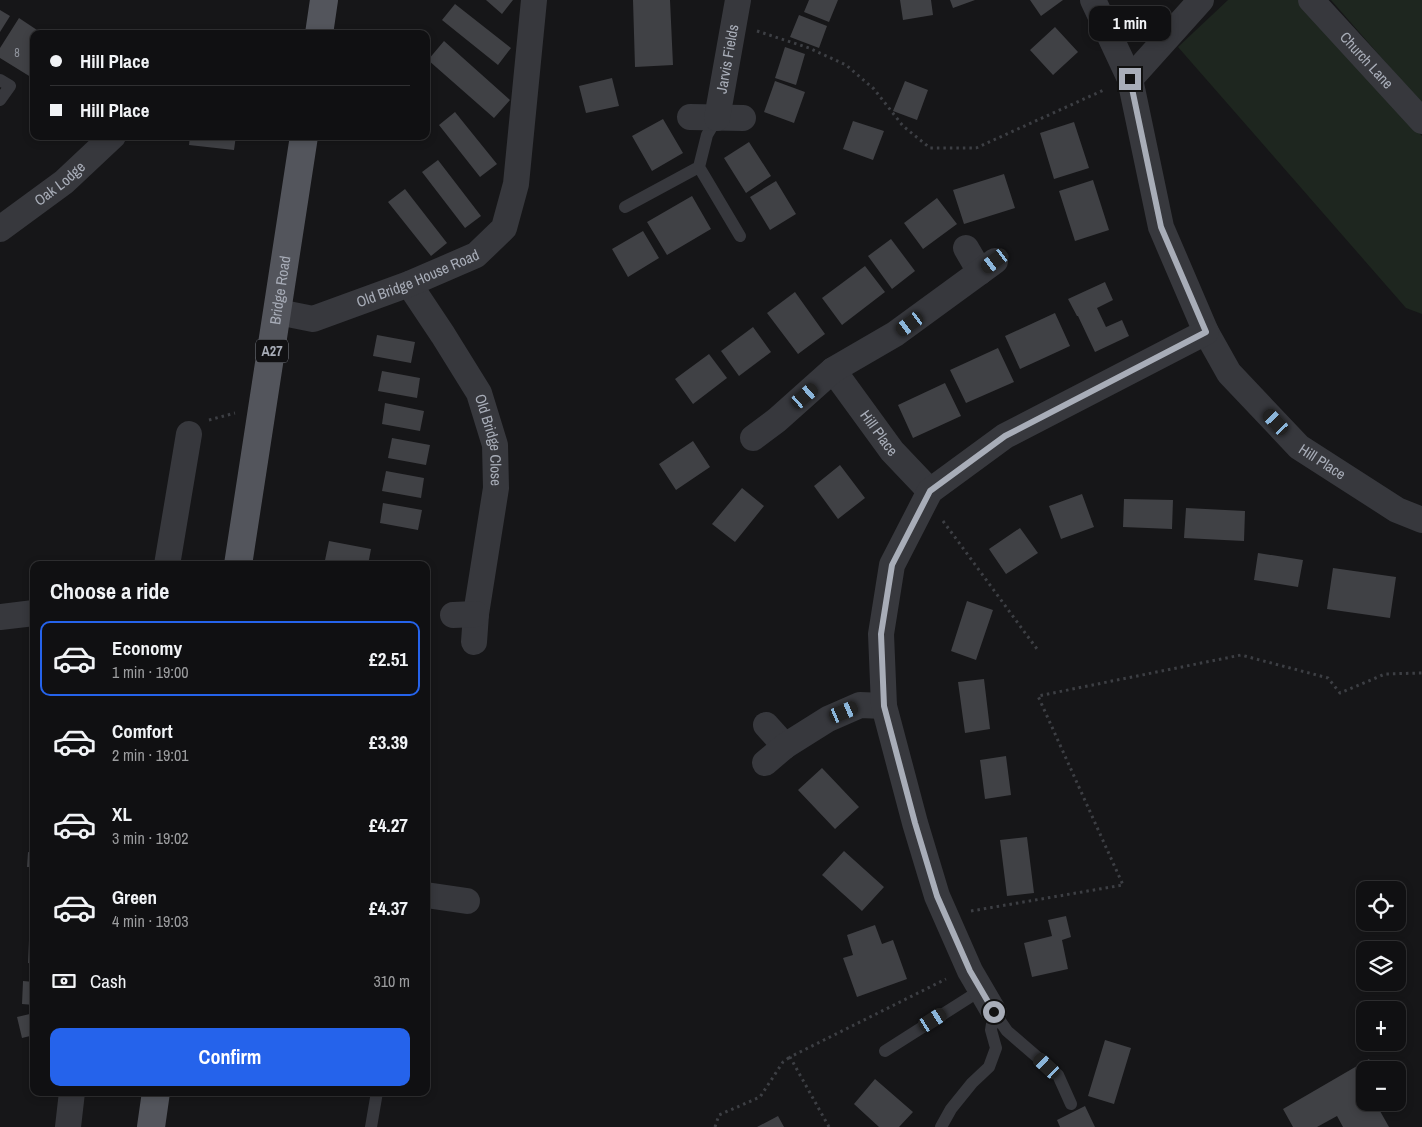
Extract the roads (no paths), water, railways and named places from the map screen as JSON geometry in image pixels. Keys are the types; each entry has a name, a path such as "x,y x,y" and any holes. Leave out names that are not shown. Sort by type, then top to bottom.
{"main road":[{"path":"320,30 324,0"},
{"name":"Bridge Road","path":"239,561 303,140"},
{"path":"151,1127 155,1096"}],"street":[{"name":"Old Bridge House Road","path":"278,312 312,319 409,284 476,255 504,228 526,182 534,0"},
{"path":"1093,0 1130,79 1202,0"},
{"name":"Church Lane","path":"1311,0 1422,121"},
{"name":"Jarvis Fields","path":"717,118 736,12"},
{"name":"Hill Place","path":"1130,79 1161,227 1206,332 1229,373 1299,447 1397,510 1422,520"},
{"path":"690,117 743,118"},
{"name":"Oak Lodge","path":"1,224 64,182 109,140"},
{"path":"753,438 783,429 833,370 895,334 987,267 966,248"},
{"name":"Old Bridge Close","path":"409,284 479,393 495,445 496,488 464,614 474,642"},
{"path":"974,987 937,896 915,823 884,706 881,634 892,565 928,495 1005,436 1206,332"},
{"name":"Hill Place","path":"833,370 892,451 928,495"},
{"path":"168,561 189,434"},
{"path":"0,617 30,613"},
{"path":"765,763 785,746 828,719 860,706 884,706"},
{"path":"766,725 785,746"},
{"path":"430,896 467,901"},
{"path":"68,1127 72,1096"}],"lane":[{"path":"0,80 10,86 0,100"},
{"path":"717,118 707,135 699,166 740,236"},
{"path":"625,207 699,166"},
{"path":"885,1051 974,987"},
{"path":"974,987 1007,1031 1058,1075 1071,1104"},
{"path":"941,1127 951,1109 966,1090 989,1067 996,1048 974,987"},
{"path":"371,1127 376,1096"}]}
